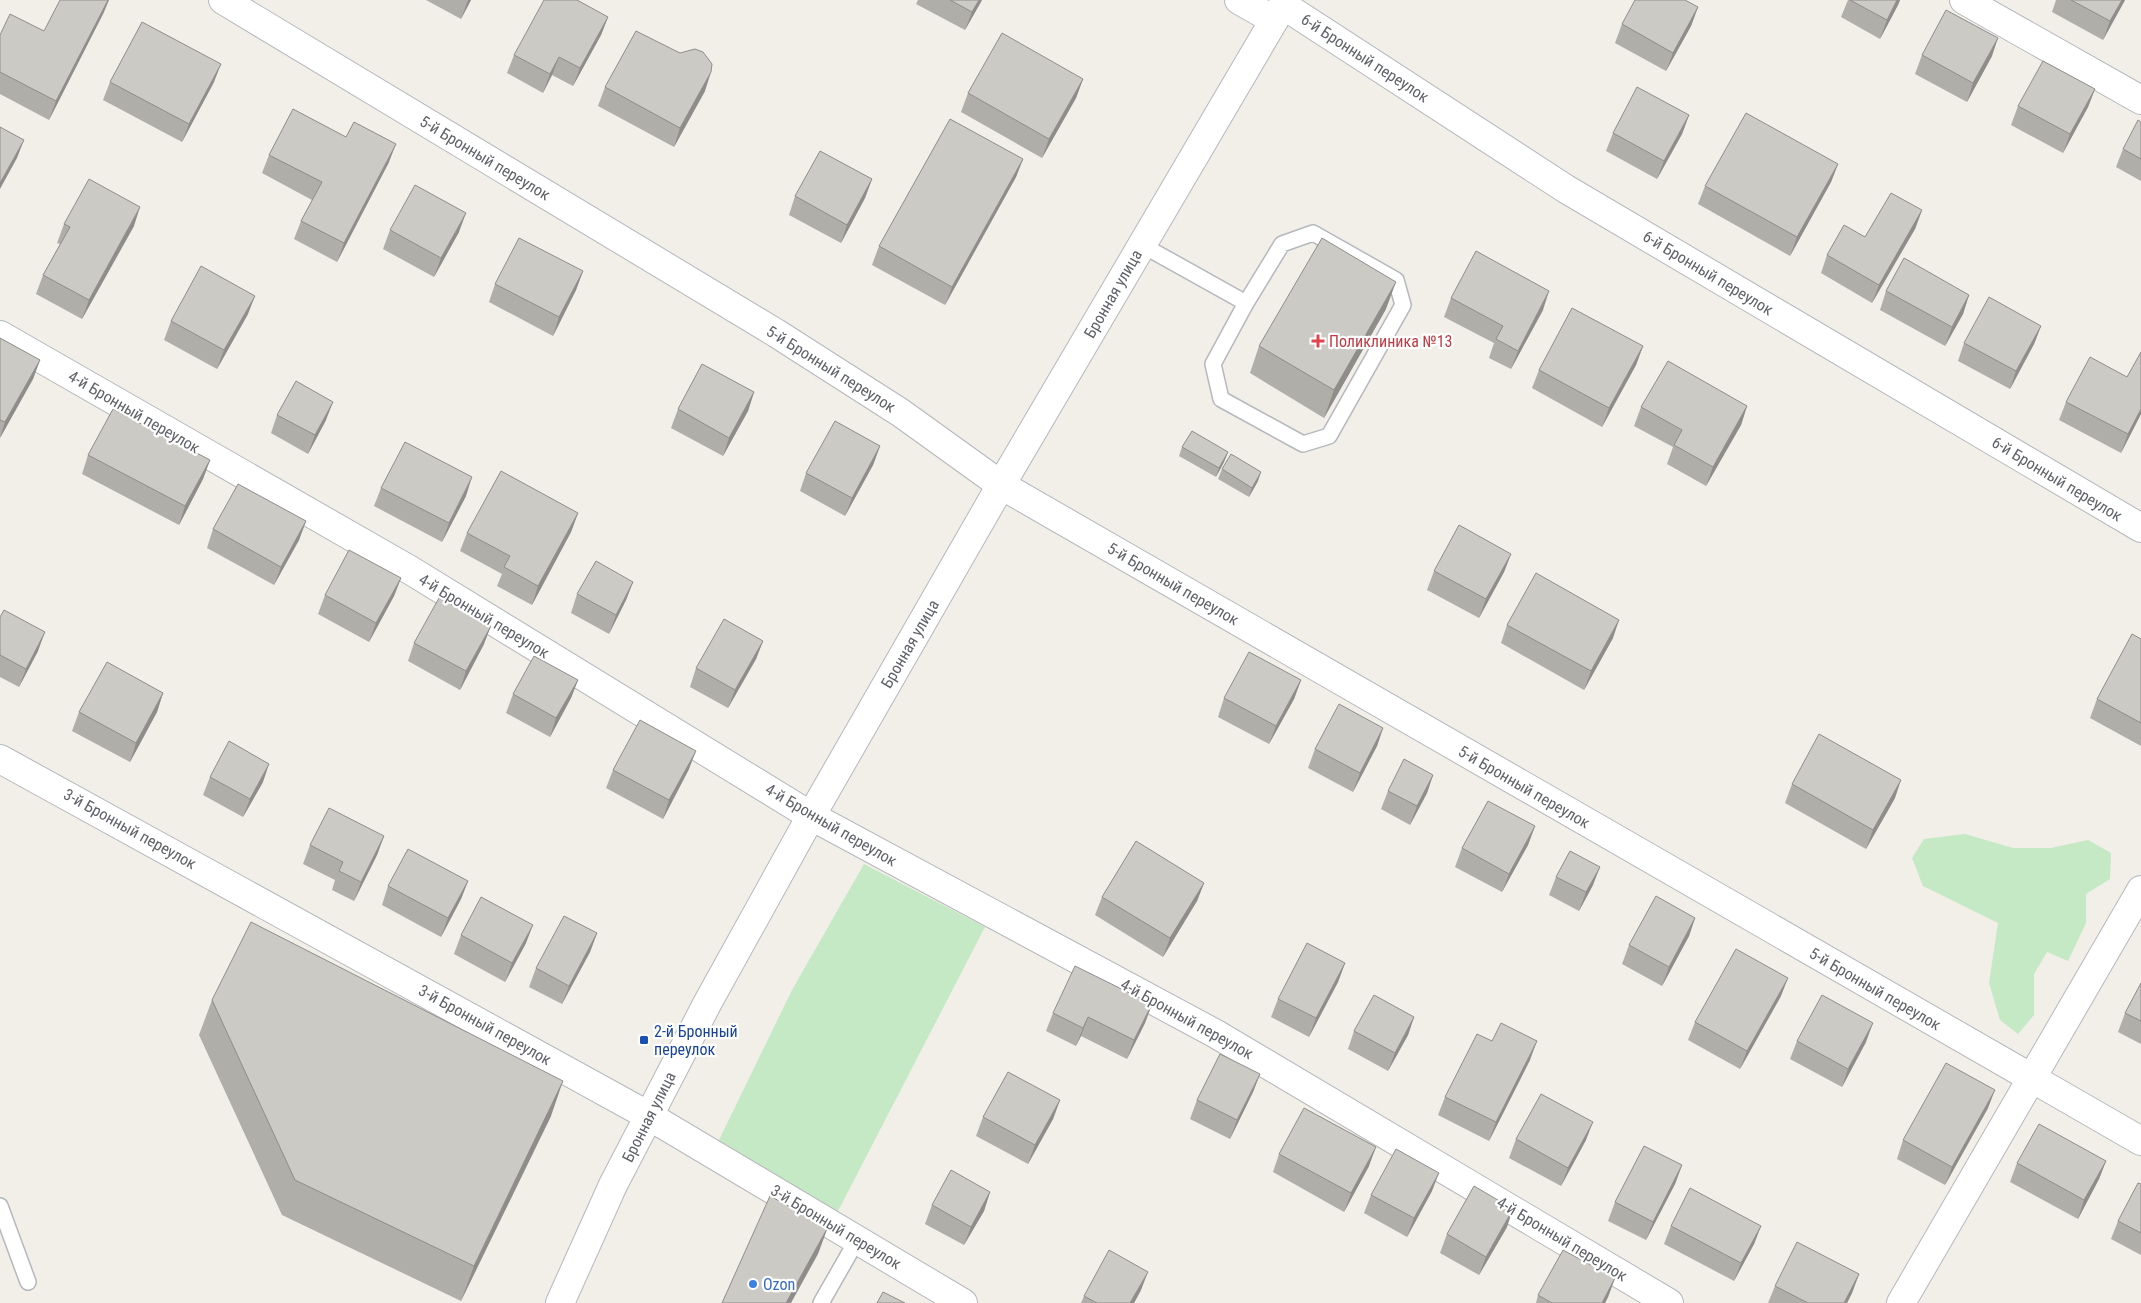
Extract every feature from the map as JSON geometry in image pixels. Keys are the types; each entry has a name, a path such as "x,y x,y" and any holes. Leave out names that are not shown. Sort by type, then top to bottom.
{"street":[{"name":"5-й Бронный переулок","path":"223,0 776,333 901,413 1001,485 2141,1141"},
{"name":"6-й Бронный переулок","path":"1239,0 1281,8 1566,189 2141,528"},
{"path":"1964,0 2141,100"},
{"name":"Бронная улица","path":"560,1303 613,1185 708,1002 811,816 1001,485 1281,8"},
{"name":"4-й Бронный переулок","path":"0,336 410,570 811,816 1216,1034 1669,1303"},
{"name":"3-й Бронный переулок","path":"0,759 649,1116 963,1303"},
{"path":"1901,1303 2141,890"}],"lane":[{"path":"1313,233 1396,280 1403,305 1329,436 1303,444 1221,399 1213,364 1246,303 1282,244 1313,233"},
{"path":"1142,245 1246,303"},
{"path":"0,1206 28,1282"},
{"path":"821,1303 857,1240"}],"green space":[{"path":"1965,834 2013,848 2051,848 2088,840 2111,853 2110,879 2086,894 2086,923 2068,961 2047,952 2034,974 2034,1015 2018,1034 2000,1020 1989,983 1998,923 1923,886 1912,858 1924,839"},
{"path":"864,864 985,927 837,1213 719,1140 792,990"}],"building":[{"path":"60,0 108,0 56,101 0,72 0,35 10,14 44,31"},
{"path":"544,0 577,0 608,17 580,68 559,57 550,74 514,55"},
{"path":"950,0 979,0 972,12"},
{"path":"1635,0 1685,0 1698,7 1673,53 1622,24"},
{"path":"1850,0 1897,0 1887,20"},
{"path":"2071,0 2122,0 2110,21"},
{"path":"1946,10 1998,38 1973,83 1922,55"},
{"path":"142,22 221,64 189,124 110,82"},
{"path":"636,31 680,53 695,49 703,52 712,64 711,72 680,128 605,87"},
{"path":"1002,33 1083,79 1049,139 968,93"},
{"path":"2043,61 2095,89 2070,134 2018,106"},
{"path":"1637,87 1689,115 1664,161 1613,133"},
{"path":"293,109 346,137 354,122 396,144 344,243 301,221 322,182 269,155"},
{"path":"1746,113 1838,164 1797,237 1705,186"},
{"path":"950,119 1023,159 952,287 879,246"},
{"path":"2138,120 2141,122 2141,159 2123,149"},
{"path":"0,127 24,140 0,183"},
{"path":"820,151 872,179 847,225 795,196"},
{"path":"89,179 140,207 89,300 43,275 70,227 64,224"},
{"path":"415,185 466,213 441,258 390,230"},
{"path":"1891,193 1922,210 1879,285 1827,255 1844,225 1865,237"},
{"path":"519,238 583,271 559,317 495,284"},
{"name":"Поликлиника №13","path":"1322,238 1396,282 1334,390 1259,346"},
{"path":"1476,251 1549,291 1518,351 1496,339 1503,326 1451,298"},
{"path":"1904,258 1969,295 1952,327 1886,291"},
{"path":"201,266 255,296 224,350 171,321"},
{"path":"1989,297 2041,326 2016,371 1964,343"},
{"path":"1572,308 1643,346 1609,408 1539,370"},
{"path":"0,338 40,360 5,422 0,420"},
{"path":"2141,352 2141,409 2128,434 2066,402 2090,357 2127,377"},
{"path":"1668,361 1747,406 1713,467 1674,445 1682,430 1641,407"},
{"path":"702,364 754,392 729,438 678,409"},
{"path":"296,381 333,402 315,435 277,415"},
{"path":"113,409 210,460 185,506 88,455"},
{"path":"835,421 880,446 852,498 806,473"},
{"path":"1192,431 1228,452 1219,468 1182,447"},
{"path":"405,442 472,477 449,523 381,488"},
{"path":"1231,454 1261,472 1252,488 1222,469"},
{"path":"501,471 578,513 538,586 504,567 510,556 467,533"},
{"path":"238,484 306,521 281,567 213,529"},
{"path":"1459,525 1511,554 1486,599 1434,571"},
{"path":"349,550 401,578 376,623 325,595"},
{"path":"596,561 633,582 616,615 577,594"},
{"path":"1536,573 1619,620 1591,671 1507,625"},
{"path":"439,598 491,626 466,671 414,643"},
{"path":"4,610 45,632 26,669 0,655 0,617"},
{"path":"724,619 763,641 735,690 696,668"},
{"path":"2132,634 2141,639 2141,723 2097,699"},
{"path":"1249,652 1301,680 1276,726 1224,698"},
{"path":"534,656 578,680 556,718 513,694"},
{"path":"107,662 163,693 136,743 79,712"},
{"path":"1339,704 1383,728 1360,773 1315,749"},
{"path":"640,720 696,751 669,800 613,770"},
{"path":"1819,734 1901,780 1873,830 1792,784"},
{"path":"229,741 269,764 250,799 210,777"},
{"path":"1404,759 1433,775 1417,806 1388,791"},
{"path":"1488,801 1535,826 1509,874 1462,848"},
{"path":"329,808 384,836 361,882 339,871 343,862 310,845"},
{"path":"1136,841 1204,883 1170,938 1102,897"},
{"path":"408,849 468,881 448,918 388,886"},
{"path":"1570,851 1600,867 1586,892 1556,877"},
{"path":"1656,896 1695,918 1669,967 1629,945"},
{"path":"481,897 533,925 512,963 461,935"},
{"path":"564,916 597,933 569,986 536,968"},
{"path":"251,922 563,1081 474,1266 295,1180 212,1000"},
{"path":"1307,943 1345,963 1316,1018 1278,999"},
{"path":"1736,949 1788,978 1747,1051 1695,1022"},
{"path":"1075,966 1152,1004 1134,1040 1088,1017 1083,1028 1053,1013"},
{"path":"2141,983 2141,1021 2125,1013"},
{"path":"1374,995 1414,1017 1395,1053 1354,1031"},
{"path":"1822,995 1873,1023 1848,1069 1797,1041"},
{"path":"1501,1023 1537,1041 1496,1122 1445,1097 1477,1034 1492,1041"},
{"path":"1220,1054 1260,1074 1237,1120 1197,1100"},
{"path":"1946,1063 1995,1090 1952,1167 1903,1140"},
{"path":"1008,1072 1060,1100 1035,1145 983,1117"},
{"path":"1541,1094 1593,1122 1568,1168 1516,1139"},
{"path":"1304,1108 1376,1147 1351,1193 1279,1154"},
{"path":"2039,1124 2106,1161 2084,1200 2017,1163"},
{"path":"1644,1146 1682,1165 1653,1222 1615,1202"},
{"path":"1396,1149 1439,1173 1414,1218 1371,1195"},
{"path":"951,1170 990,1192 971,1227 932,1205"},
{"path":"2138,1183 2141,1184 2141,1233 2118,1221"},
{"path":"1474,1186 1513,1209 1486,1257 1447,1234"},
{"path":"1690,1188 1761,1226 1741,1263 1671,1226"},
{"path":"770,1196 828,1227 786,1303 722,1303"},
{"path":"1797,1242 1859,1274 1844,1303 1808,1303 1775,1286"},
{"path":"1109,1250 1148,1272 1130,1303 1097,1303 1084,1296"},
{"path":"1563,1250 1615,1278 1602,1303 1552,1303 1538,1295"},
{"path":"883,1292 905,1303 877,1303"}],"place":[{"name":"Поликлиника №13","path":"1318,341"},
{"name":"2-й Бронный переулок","path":"644,1040"},
{"name":"Ozon","path":"753,1284"}]}
